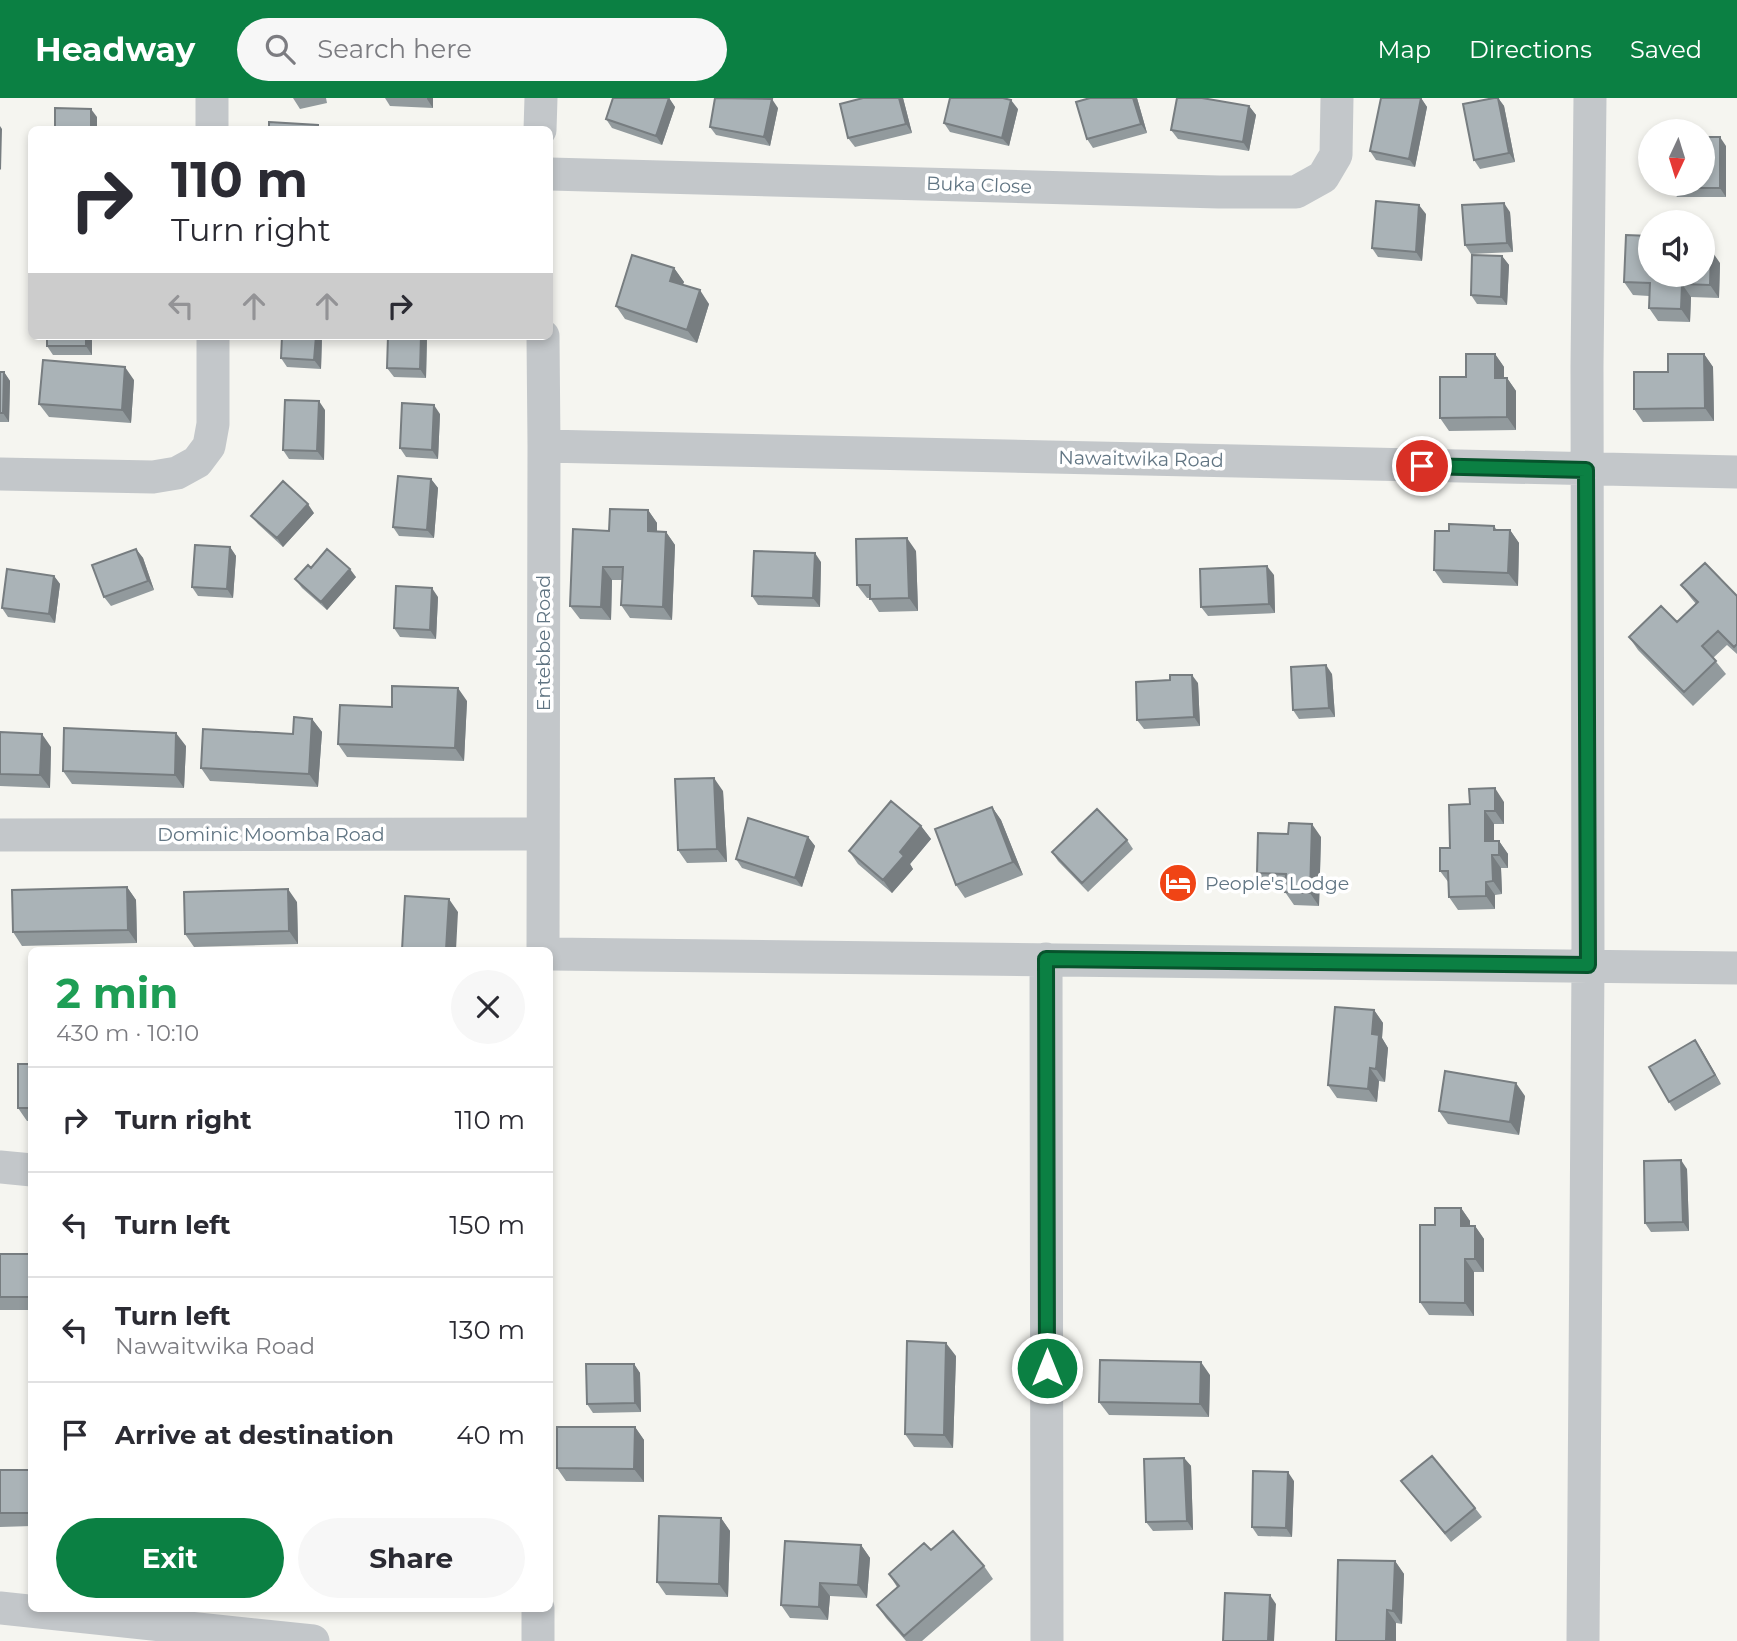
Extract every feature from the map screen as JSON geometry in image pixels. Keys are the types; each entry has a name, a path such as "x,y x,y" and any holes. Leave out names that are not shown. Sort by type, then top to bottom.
{"street":[{"path":"212,98 212,126"},
{"path":"540,126 541,98"},
{"name":"Buka Close","path":"553,174 1296,192 1323,177 1336,155 1337,98"},
{"path":"1583,1641 1588,965 1586,470 1590,98"},
{"path":"0,474 153,477 177,473 197,462 209,446 213,424 213,340"},
{"name":"Entebbe Road","path":"542,340 543,947"},
{"name":"Nawaitwika Road","path":"544,446 1737,472"},
{"name":"Dominic Moomba Road","path":"0,835 543,834"},
{"path":"553,954 1737,968"},
{"path":"1046,959 1047,1641"},
{"path":"0,1167 28,1170"},
{"path":"0,1608 28,1611"},
{"path":"38,1612 313,1641"},
{"path":"538,1612 538,1641"}],"building":[{"path":"613,98 669,98 656,136 606,119"},
{"path":"715,98 772,99 764,137 710,127"},
{"path":"863,98 899,98 906,124 848,138 840,104"},
{"path":"950,98 1011,100 1002,138 944,123"},
{"path":"1090,98 1133,98 1141,124 1087,139 1076,102"},
{"path":"1177,98 1202,98 1249,106 1243,142 1171,130"},
{"path":"1381,98 1421,98 1409,159 1370,151"},
{"path":"1498,98 1509,153 1474,160 1463,104"},
{"path":"55,108 91,109 91,126 55,126"},
{"path":"269,122 318,125 318,126 269,126"},
{"path":"1715,137 1720,137 1720,188 1715,188"},
{"path":"1376,201 1419,205 1416,252 1372,248"},
{"path":"1504,203 1507,243 1465,245 1462,205"},
{"path":"1626,235 1638,236 1638,283 1624,282"},
{"path":"632,255 674,268 670,281 700,290 687,330 616,306"},
{"path":"1472,255 1502,256 1501,297 1471,295"},
{"path":"1650,287 1682,287 1681,309 1649,308"},
{"path":"47,340 86,340 86,346 47,346"},
{"path":"282,340 316,340 314,360 281,358"},
{"path":"388,340 421,340 420,369 387,368"},
{"path":"1466,354 1495,354 1495,378 1507,378 1507,417 1440,418 1440,377 1466,377"},
{"path":"1668,354 1704,354 1705,408 1634,409 1634,372 1668,372"},
{"path":"43,360 125,367 122,410 39,404"},
{"path":"0,372 4,372 3,413 0,413"},
{"path":"285,400 319,401 317,451 283,450"},
{"path":"402,403 434,405 432,450 400,448"},
{"path":"398,476 431,479 427,530 393,527"},
{"path":"283,481 308,504 277,538 251,516"},
{"path":"610,509 648,510 648,531 666,532 663,607 621,605 623,567 603,567 601,607 570,606 573,529 609,531"},
{"path":"1449,524 1494,526 1494,530 1510,530 1508,573 1434,570 1435,531 1449,531"},
{"path":"907,538 909,598 870,599 870,585 857,585 856,539"},
{"path":"195,545 230,547 227,589 192,587"},
{"path":"136,549 148,581 104,597 92,565"},
{"path":"327,549 350,569 321,602 295,579 308,565 311,568"},
{"path":"754,551 815,553 813,598 752,596"},
{"path":"1705,563 1737,596 1737,644 1734,647 1718,631 1702,646 1716,661 1684,692 1629,637 1661,606 1677,622 1698,602 1681,585"},
{"path":"1267,566 1269,604 1201,607 1200,569"},
{"path":"7,569 54,576 49,614 2,608"},
{"path":"396,586 432,588 430,630 394,628"},
{"path":"1326,665 1329,708 1293,710 1291,667"},
{"path":"1170,675 1192,675 1194,717 1137,720 1136,682 1170,680"},
{"path":"392,686 458,688 455,748 338,744 340,705 392,707"},
{"path":"294,717 312,719 309,774 201,768 203,729 293,734"},
{"path":"64,728 176,733 175,775 63,771"},
{"path":"0,732 42,734 40,775 0,774"},
{"path":"714,778 717,849 678,850 675,779"},
{"path":"1495,788 1495,811 1485,811 1485,841 1499,841 1499,855 1492,855 1493,881 1486,882 1486,896 1449,897 1448,871 1440,871 1440,848 1450,848 1449,805 1470,804 1469,789"},
{"path":"891,801 921,826 900,852 904,856 883,880 849,851"},
{"path":"992,807 1013,862 956,885 935,829"},
{"path":"1097,809 1127,840 1082,883 1052,852"},
{"path":"748,818 808,837 795,878 736,859"},
{"path":"1289,823 1312,824 1310,893 1285,892 1286,874 1257,873 1258,833 1288,834"},
{"path":"127,887 128,930 13,932 12,890"},
{"path":"288,889 289,931 185,934 184,892"},
{"path":"405,896 449,899 446,947 402,947"},
{"path":"1335,1007 1374,1010 1372,1034 1379,1035 1376,1069 1370,1068 1368,1089 1328,1085"},
{"path":"1695,1040 1715,1075 1669,1102 1649,1067"},
{"path":"18,1064 28,1064 28,1108 18,1108"},
{"path":"1445,1071 1516,1083 1510,1122 1439,1111"},
{"path":"1681,1160 1683,1222 1645,1223 1644,1161"},
{"path":"1435,1208 1461,1208 1461,1226 1475,1226 1475,1259 1465,1259 1465,1303 1420,1302 1420,1225 1435,1225"},
{"path":"0,1254 28,1254 28,1297 0,1297"},
{"path":"907,1341 946,1343 944,1435 905,1434"},
{"path":"1100,1360 1201,1362 1200,1404 1099,1402"},
{"path":"586,1364 634,1364 635,1403 587,1404"},
{"path":"557,1427 635,1427 634,1469 557,1468"},
{"path":"1432,1456 1475,1508 1445,1533 1401,1481"},
{"path":"1184,1458 1187,1521 1146,1522 1144,1459"},
{"path":"0,1470 28,1470 28,1513 0,1513"},
{"path":"1253,1471 1288,1472 1286,1528 1252,1527"},
{"path":"659,1516 721,1518 719,1584 657,1582"},
{"path":"953,1531 984,1566 904,1636 877,1605 899,1586 889,1574 924,1543 931,1550"},
{"path":"785,1541 861,1545 858,1585 820,1583 819,1607 781,1605"},
{"path":"1338,1560 1395,1561 1393,1611 1387,1610 1386,1641 1336,1641"},
{"path":"1225,1593 1270,1595 1268,1641 1223,1641"}],"place":[{"name":"People's Lodge","path":"1178,883"}],"route":[{"path":"1047,1368 1046,959 1588,965 1586,470 1422,466"}]}
